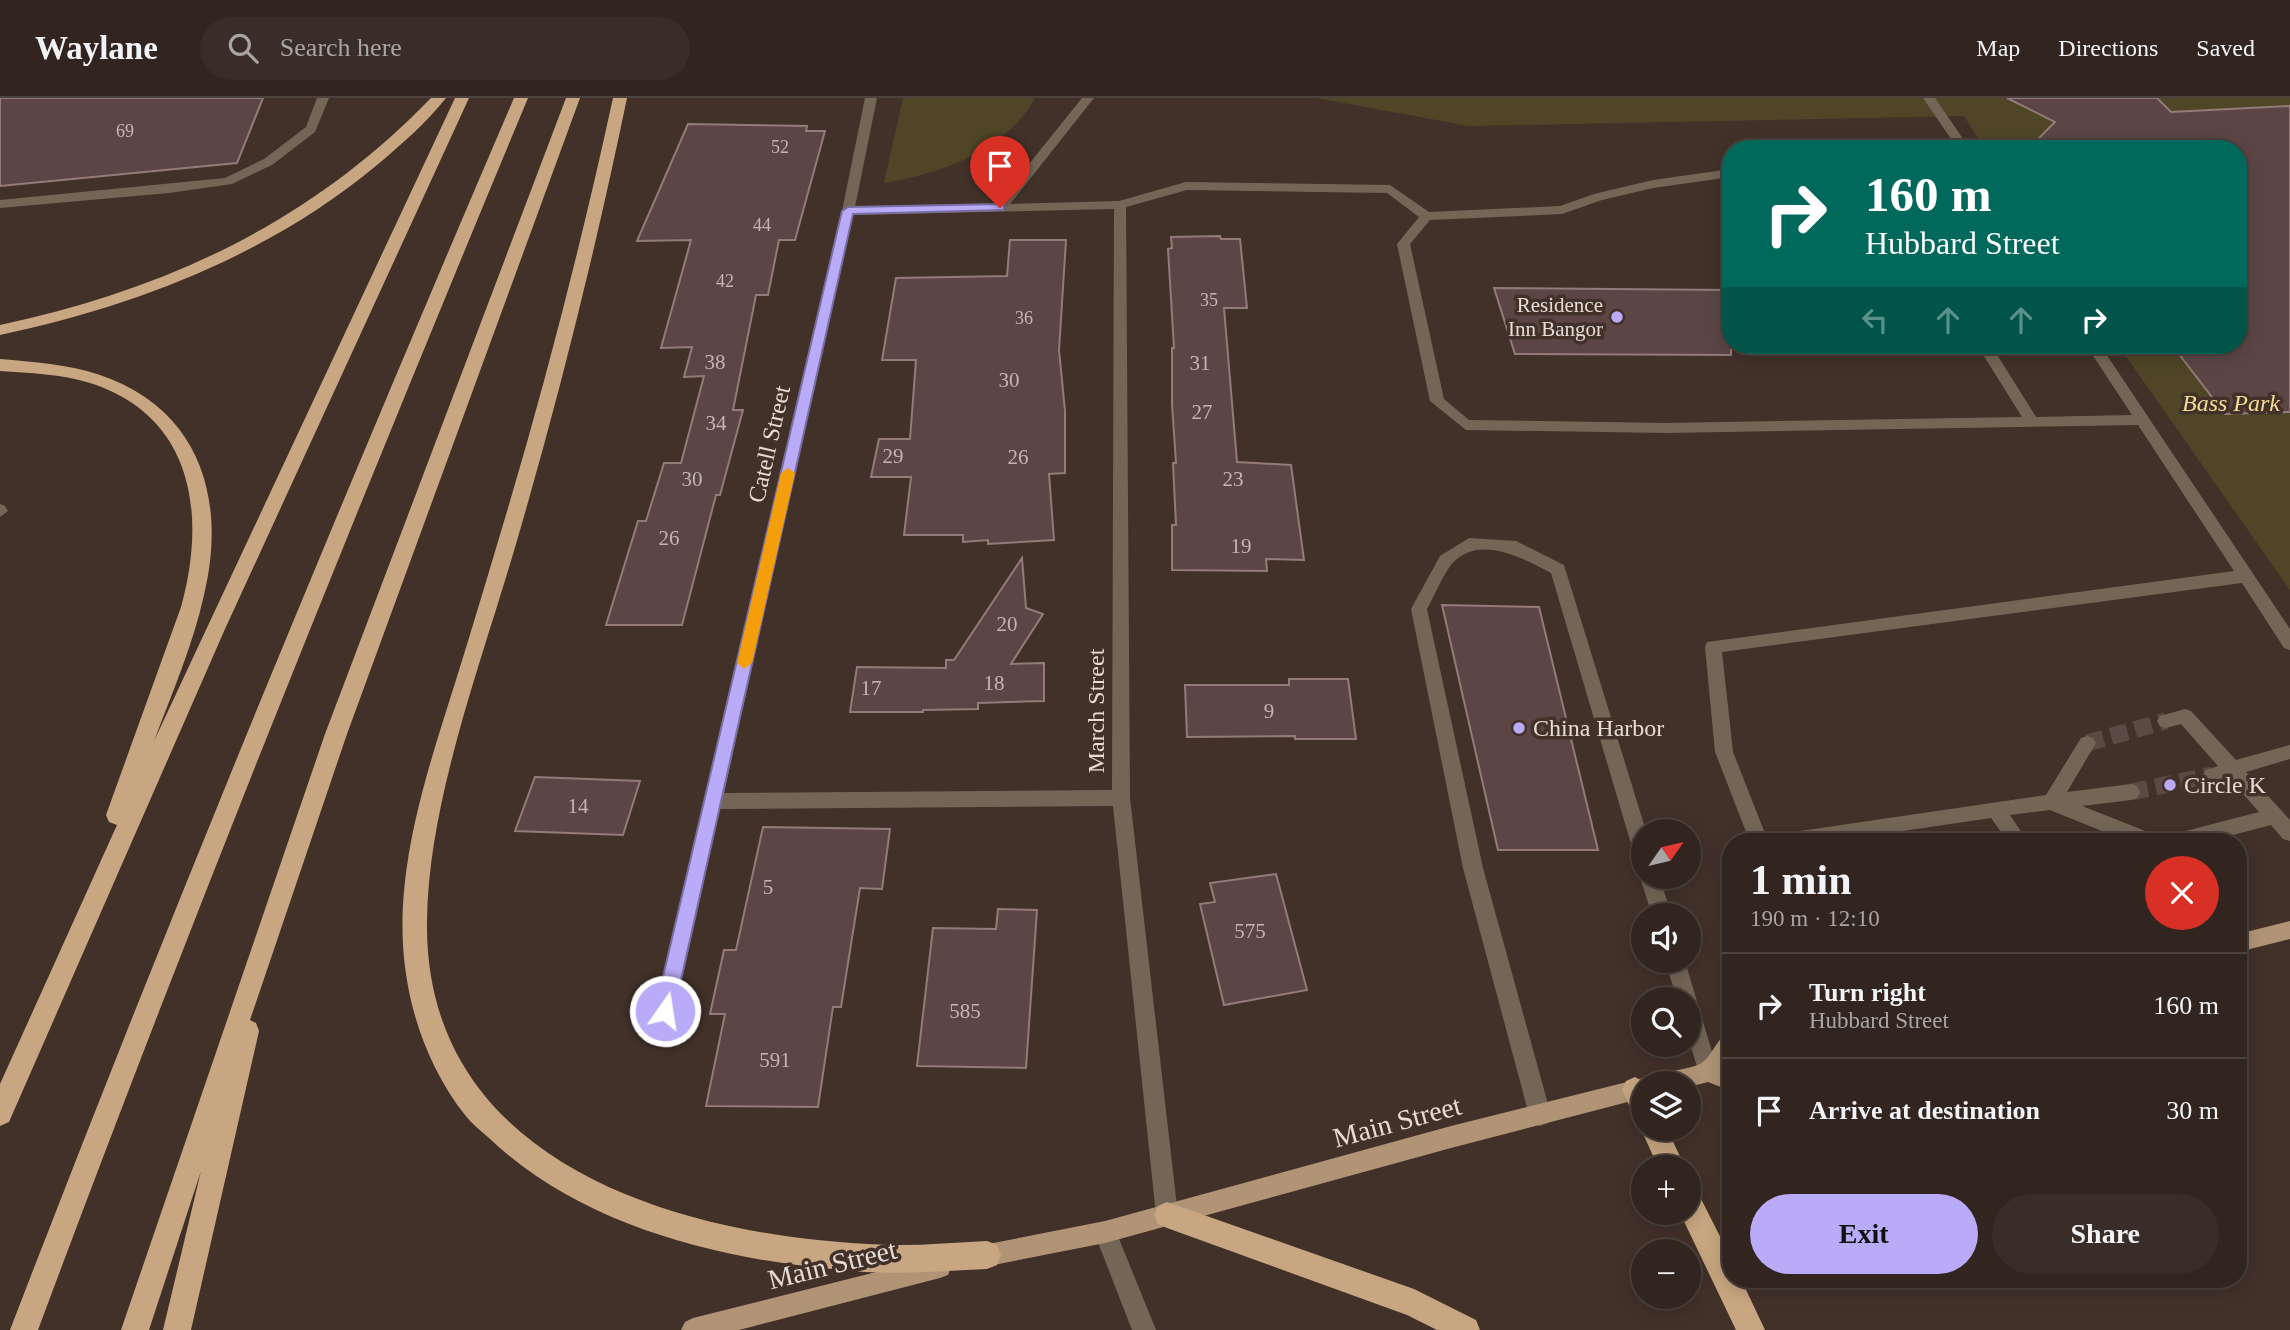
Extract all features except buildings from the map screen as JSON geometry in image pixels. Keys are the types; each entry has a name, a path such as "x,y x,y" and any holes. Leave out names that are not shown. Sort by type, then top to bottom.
{"highway":[{"path":"0,330 70,315 132,294 207,263 268,232 374,163 439,98"},
{"path":"0,1113 60,973 270,509 462,98"},
{"path":"27,1323 182,919 305,612 521,98"},
{"path":"135,1330 278,900 429,482 573,98"},
{"path":"620,98 582,269 542,423 444,752 419,862 414,942 418,980 426,1015 452,1075 494,1129 521,1153 549,1171 614,1203 700,1233 749,1244 865,1258 924,1259 987,1255"},
{"path":"0,365 64,371 92,377 114,384 149,404 163,417 184,450 195,480 201,513 201,560 187,621 60,973"},
{"path":"177,1330 278,900"},
{"path":"1167,1215 1414,1303 1466,1330"},
{"path":"1700,1225 1722,1270"},
{"path":"1731,1288 1751,1330"}],"main road":[{"path":"2247,941 2290,930"},
{"path":"1708,1072 1722,1053"},
{"path":"1701,1074 1708,1072 1722,1077"},
{"name":"Main Street","path":"693,1330 987,1255 1105,1232 1540,1115 1631,1097"}],"street":[{"path":"0,204 228,181 268,162 312,129 323,98"},
{"name":"Catell Street","path":"665,1011 848,211 870,98"},
{"path":"1000,208 1088,98"},
{"path":"1929,98 1958,140"},
{"path":"848,211 1120,205 1186,186 1390,189 1426,216 1562,210 1598,197 1653,184 1722,174"},
{"name":"March Street","path":"1120,205 1121,798 1167,1215"},
{"path":"1426,216 1403,244 1437,401 1466,425 1666,428 2142,419"},
{"path":"1989,354 2032,422"},
{"path":"2099,354 2290,643"},
{"path":"1540,1115 1473,868 1419,609 1446,560 1469,544 1516,547 1558,569 1633,819"},
{"path":"1756,833 1724,752 1713,647 2246,576"},
{"path":"2166,721 2185,716 2290,833"},
{"path":"2051,802 2087,743"},
{"path":"2212,775 2290,752"},
{"path":"1833,833 2131,792"},
{"path":"713,801 1121,798"},
{"path":"2051,802 2128,833"},
{"path":"1994,809 2012,833"},
{"path":"2209,833 2274,816"},
{"path":"1701,1048 1708,1072"},
{"path":"1105,1232 1144,1330"}],"green space":[{"path":"903,98 1035,98 1007,133 970,157 927,173 884,183"},
{"name":"Bass Park","path":"1316,98 2290,98 2290,590 2124,354 2247,354 2247,140 1979,140 1964,116 1469,126"}],"tunnel":[{"path":"2087,743 2166,721"},
{"path":"2131,792 2212,775"}],"slow traffic":[{"path":"744,663 788,473"}],"place":[{"name":"Residence Inn Bangor","path":"1617,317"},
{"name":"China Harbor","path":"1519,728"},
{"name":"Circle K","path":"2170,785"}],"route":[{"path":"665,1011 848,211 1000,208"}]}
